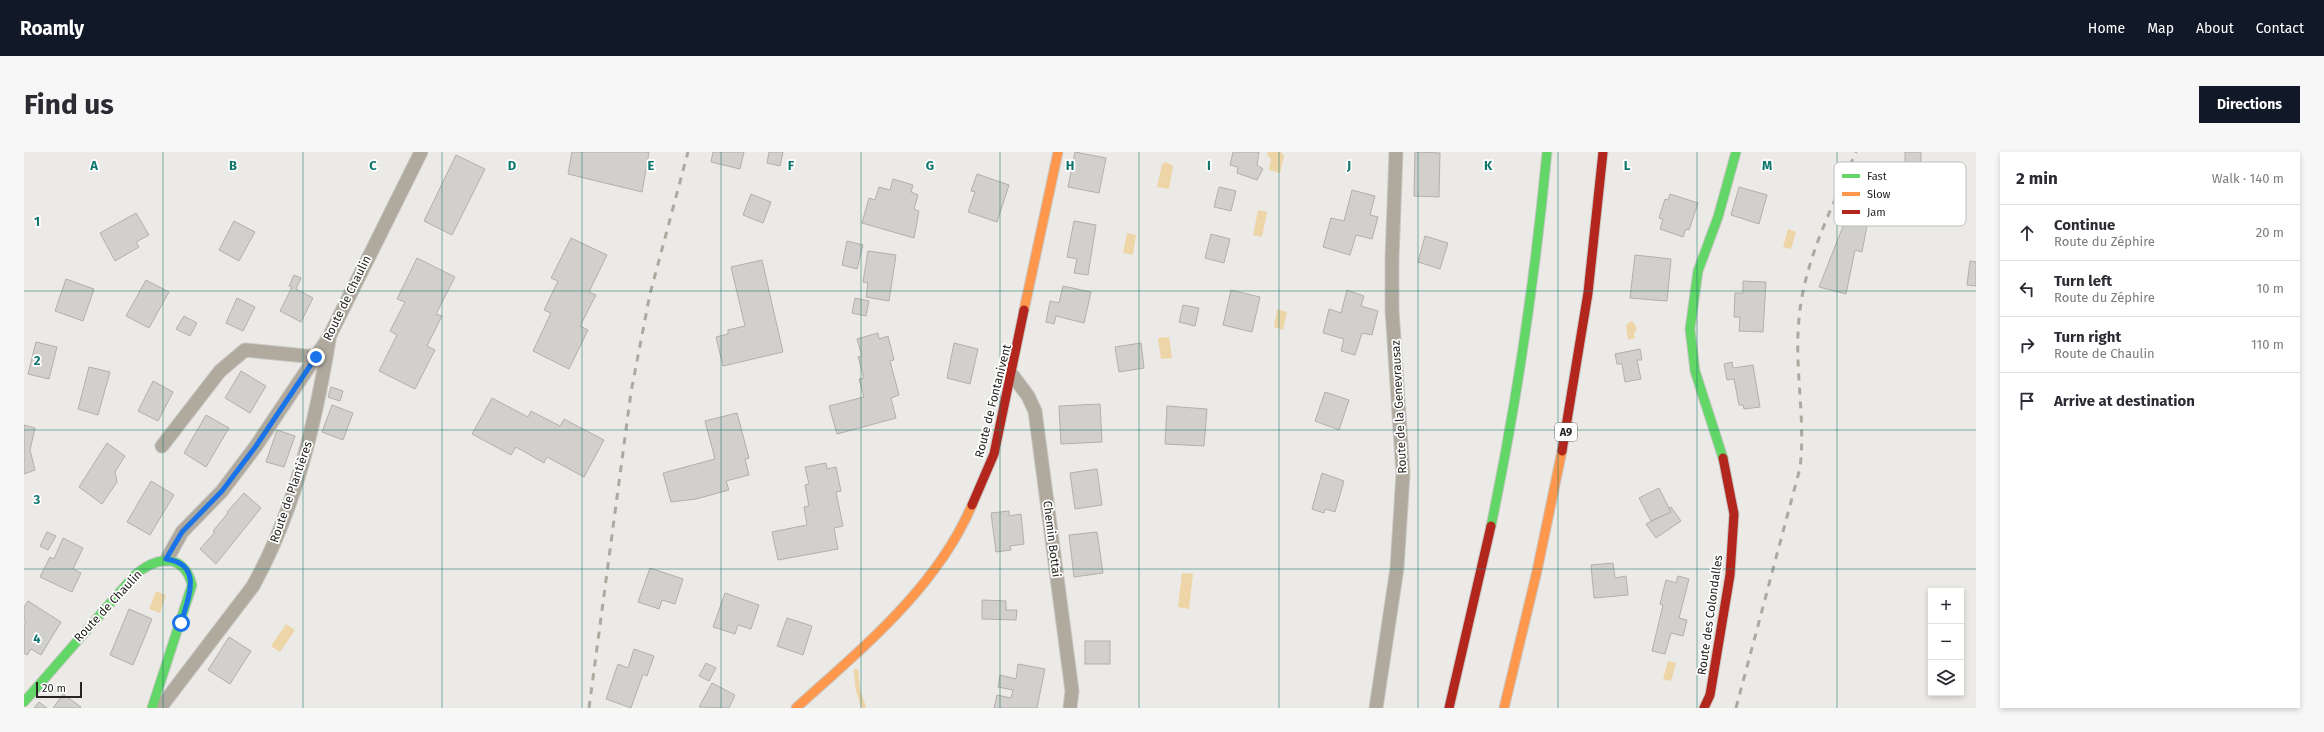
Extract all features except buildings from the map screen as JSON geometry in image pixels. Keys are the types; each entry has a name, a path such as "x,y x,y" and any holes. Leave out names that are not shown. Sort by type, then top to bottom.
{"main road":[{"name":"Route de Fontanivent","path":"796,708 888,625 932,573 967,517 994,454 1012,376 1058,152"},
{"path":"1450,708 1482,572 1511,426 1537,245 1547,152"},
{"name":"A9","path":"1504,708 1536,581 1568,419 1592,253 1603,152"},
{"name":"Route des Colondalles","path":"1704,708 1710,695 1730,575 1734,514 1721,449 1695,371 1690,329 1698,271 1718,218 1736,152"},
{"path":"152,708 192,585 189,573 185,567 173,560 166,559"},
{"name":"Route de Chaulin","path":"24,702 81,634 140,571 154,562 166,559"}],"street":[{"name":"Route de Chaulin","path":"166,559 182,532 222,491 256,446 329,337 421,152"},
{"name":"Route de la Genevrausaz","path":"1376,708 1396,568 1403,474 1392,310 1392,259 1396,152"},
{"name":"Route de Plantières","path":"160,708 253,586 265,564 299,476 312,428 329,337"},
{"path":"162,446 220,371 245,350 316,357"},
{"name":"Chemin Bottai","path":"1012,376 1028,396 1035,411 1072,691 1070,708"}],"shaded area":[{"path":"1268,152 1281,152 1284,156 1280,173 1269,170 1271,159 1267,155"},
{"path":"1166,162 1173,166 1169,189 1157,187 1162,164"},
{"path":"1258,210 1267,212 1262,237 1253,235"},
{"path":"1788,229 1796,232 1791,249 1783,247"},
{"path":"1127,233 1136,235 1133,255 1123,253"},
{"path":"1277,309 1287,312 1283,330 1274,327"},
{"path":"1632,321 1637,328 1634,334 1635,338 1628,340 1626,326"},
{"path":"1169,337 1172,358 1161,359 1158,338"},
{"path":"1182,573 1193,574 1189,609 1178,607"},
{"path":"156,591 166,595 160,613 149,609"},
{"path":"286,624 295,630 280,652 271,646"},
{"path":"1668,661 1676,663 1671,681 1663,679"}],"waterway":[{"path":"856,671 858,690 864,708"}],"railway":[{"path":"589,708 631,392 650,294 688,152"},
{"path":"1852,162 1856,152"},
{"path":"1736,708 1800,468 1802,431 1798,356 1799,319 1802,297 1813,254 1834,202"}],"traffic: fast":[{"path":"1491,526 1509,433 1524,340 1537,246 1547,152"},
{"path":"1723,458 1695,371 1690,329 1698,271 1718,217 1736,152"},
{"path":"24,702 133,577 149,565 158,562 175,562 182,566 188,574 192,585 152,708"}],"traffic: slow":[{"path":"1024,310 1058,152"},
{"path":"1504,708 1537,571 1562,451"},
{"path":"796,708 871,640 918,590 939,564 957,535 972,505"}],"traffic: jam":[{"path":"1562,451 1588,293 1603,152"},
{"path":"972,505 994,454 1024,310"},
{"path":"1704,708 1710,695 1730,575 1734,514 1723,458"},
{"path":"1449,708 1491,526"}],"route":[{"path":"181,623 191,592 191,579 185,567 173,560 166,559 182,532 222,491 256,446 316,357"}]}
